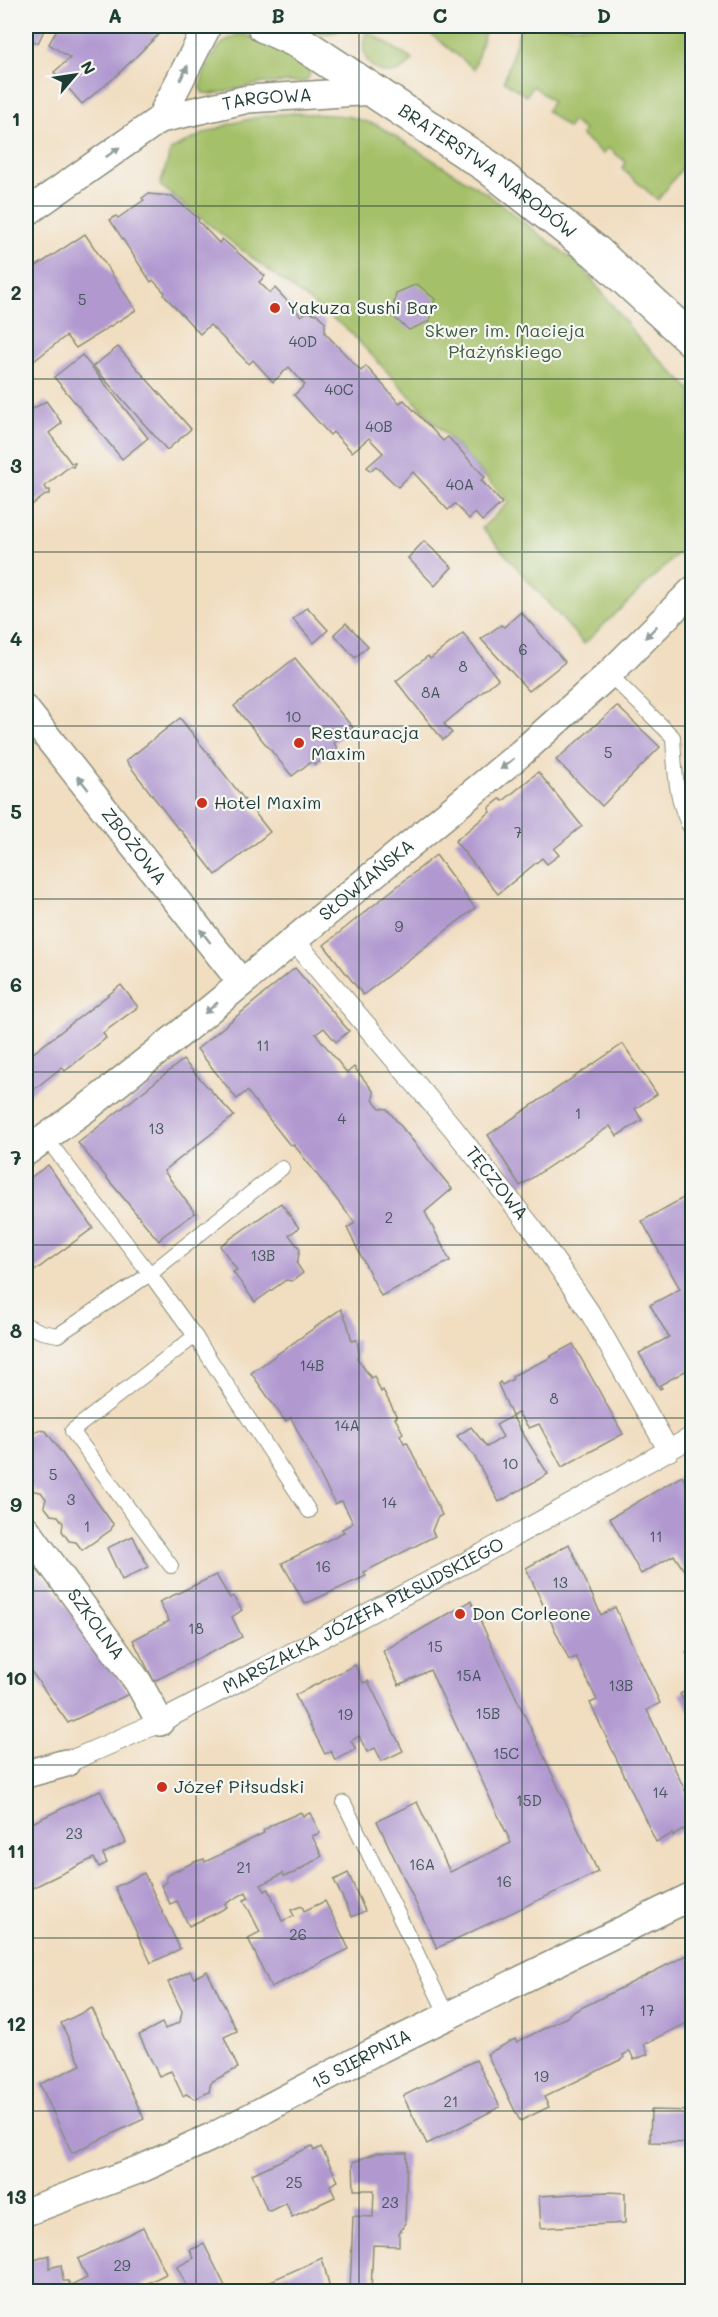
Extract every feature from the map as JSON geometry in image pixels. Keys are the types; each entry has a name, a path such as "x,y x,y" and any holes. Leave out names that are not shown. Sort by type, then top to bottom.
{"street":[{"name":"TARGOWA","path":"160,119 206,26"},
{"name":"BRATERSTWA NARODÓW","path":"264,26 301,43 487,166 596,252 693,340"},
{"name":"TARGOWA","path":"26,213 160,119 248,99 375,92"},
{"name":"SŁOWIAŃSKA","path":"36,1145 88,1107 522,753 609,674 693,591"},
{"name":"ZBOŻOWA","path":"26,710 241,982"},
{"name":"TĘCZOWA","path":"293,939 453,1128 533,1229 592,1316 669,1451"},
{"name":"MARSZAŁKA JÓZEFA PIŁSUDSKIEGO","path":"26,1774 66,1763 160,1722 482,1554 693,1437"},
{"name":"SZKOLNA","path":"26,1529 138,1682 160,1722"},
{"name":"15 SIERPNIA","path":"26,2212 143,2168 218,2134 362,2058 693,1896"}],"lane":[{"path":"609,674 673,738 677,791 687,822 693,831"},
{"path":"36,1145 150,1274 195,1336 309,1511"},
{"path":"26,1325 42,1332 58,1335 150,1274 282,1168"},
{"path":"171,1566 72,1431 195,1336"},
{"path":"344,1803 448,2017"}],"green space":[{"path":"301,26 348,26 336,32 324,33"},
{"path":"421,26 487,26 474,69"},
{"path":"521,26 692,26 692,155 658,200 622,169 626,162 608,148 603,154 581,135 584,130 572,121 568,128 547,111 552,101 533,86 526,96 504,81"},
{"path":"367,31 413,60 403,69 393,73 375,69 368,62 364,53"},
{"path":"237,35 245,35 300,55 309,66 308,79 303,82 264,83 213,94 203,93 200,88 202,80 212,57 223,43"},
{"name":"Skwer im. Macieja Płażyńskiego","path":"294,113 347,116 377,125 486,193 582,267 639,339 692,391 692,540 584,644 482,528 509,502 349,331 160,185 171,150 230,124 260,117"}],"building":[{"path":"26,26 46,26 38,43 26,38"},
{"path":"59,26 156,26 158,35 114,78 82,104 54,72 70,58 49,44"},
{"path":"148,194 172,196 199,219 198,221 219,243 222,239 265,276 259,282 270,293 275,288 301,316 307,312 317,314 325,322 325,333 361,371 366,366 399,403 404,400 443,441 448,437 485,477 481,480 502,503 482,521 475,513 469,519 455,504 448,510 413,472 398,487 376,466 370,471 367,467 383,453 369,438 352,452 333,432 330,435 294,395 305,385 289,367 273,382 253,360 249,364 210,325 200,334 153,280 151,282 110,220 116,216 118,218 144,200 142,198"},
{"path":"85,234 136,310 76,348 66,336 26,367 26,273"},
{"path":"417,284 435,299 430,321 409,330 392,316 396,293"},
{"path":"118,347 191,429 167,450 93,366"},
{"path":"82,355 148,438 122,459 54,377"},
{"path":"46,401 62,423 49,433 71,463 75,463 73,467 70,466 45,486 47,490 50,490 50,494 26,509 26,418 31,414 31,410"},
{"path":"424,541 452,567 435,586 408,558"},
{"path":"307,607 328,630 314,643 293,619"},
{"path":"521,612 565,662 529,691 481,639 501,625 504,627"},
{"path":"346,623 368,646 355,658 334,634"},
{"path":"463,633 498,679 444,724 452,733 443,740 396,681 428,656 430,659"},
{"path":"295,658 353,728 334,743 337,748 315,765 312,761 292,776 234,706"},
{"path":"617,706 660,747 602,806 556,760"},
{"name":"Hotel Maxim","path":"180,718 270,832 216,875 126,761"},
{"path":"538,772 582,826 554,849 559,855 547,864 542,858 498,894 455,841 490,812 489,808 500,799 503,801"},
{"path":"436,855 475,908 363,995 324,945"},
{"path":"295,968 349,1031 336,1042 324,1028 316,1034 347,1073 354,1067 374,1092 373,1100 380,1108 387,1109 452,1189 425,1212 450,1261 381,1296 347,1228 355,1223 294,1145 289,1144 247,1091 237,1099 197,1049"},
{"path":"121,985 138,1007 103,1033 106,1038 65,1071 62,1067 26,1096 26,1051 28,1049 32,1054"},
{"path":"623,1044 657,1094 635,1109 642,1120 617,1136 610,1126 520,1186 488,1135"},
{"path":"183,1060 234,1116 164,1171 195,1213 159,1241 78,1143"},
{"path":"48,1165 93,1228 26,1277 26,1181"},
{"path":"692,1193 692,1379 687,1370 660,1385 662,1388 660,1389 639,1353 669,1337 650,1305 680,1289 642,1221"},
{"path":"281,1203 299,1228 289,1235 300,1249 297,1264 303,1273 292,1281 286,1280 255,1302 233,1272 237,1270 220,1246"},
{"path":"341,1309 352,1341 357,1340 359,1353 357,1358 371,1378 374,1376 381,1392 383,1390 397,1417 395,1418 403,1433 400,1435 404,1443 407,1442 442,1515 437,1518 432,1531 435,1536 364,1572 366,1576 305,1604 282,1563 344,1532 342,1529 353,1523 342,1501 335,1504 291,1418 285,1421 251,1373"},
{"path":"573,1344 623,1434 562,1467 539,1424 529,1428 518,1413 512,1416 498,1384 500,1382 502,1385 513,1379 512,1376"},
{"path":"512,1416 548,1474 499,1502 473,1454 457,1436 471,1427 487,1447 503,1437 496,1425"},
{"path":"38,1430 46,1431 113,1524 111,1530 82,1550 76,1542 69,1541 62,1531 63,1523 58,1516 51,1515 44,1506 46,1499 41,1492 34,1491 27,1481 26,1438"},
{"path":"682,1476 692,1495 692,1572 691,1569 685,1572 674,1555 641,1574 610,1518"},
{"path":"133,1536 148,1567 122,1580 107,1548"},
{"path":"569,1544 601,1615 615,1607 660,1703 647,1710 692,1805 692,1824 673,1836 672,1834 656,1842 590,1703 597,1700 576,1657 569,1660 526,1568"},
{"path":"26,1550 38,1571 43,1577 45,1576 129,1694 68,1723 26,1664"},
{"path":"216,1575 230,1598 233,1596 242,1610 232,1617 242,1637 154,1681 133,1640 169,1621 159,1602"},
{"path":"471,1601 598,1872 437,1948 377,1821 417,1802 450,1872 511,1843 430,1670 399,1685 383,1651"},
{"path":"692,1649 692,1666 686,1652"},
{"path":"355,1665 363,1683 368,1681 403,1751 382,1761 375,1748 367,1752 359,1736 351,1741 356,1749 335,1760 331,1751 325,1754 295,1695"},
{"path":"692,1687 692,1709 689,1711 680,1694"},
{"path":"100,1790 126,1842 103,1854 107,1863 99,1867 94,1858 26,1891 26,1826"},
{"path":"301,1812 303,1816 310,1813 320,1833 312,1836 322,1856 294,1873 284,1876 283,1873 261,1885 265,1891 269,1889 282,1921 294,1916 291,1910 302,1906 304,1911 325,1901 349,1949 271,1987 248,1938 260,1932 244,1900 249,1898 246,1892 225,1904 227,1907 189,1926 177,1901 170,1904 161,1885 167,1882 166,1877 174,1872 194,1862 204,1859 205,1862 264,1833 263,1831 272,1825"},
{"path":"144,1873 180,1949 151,1963 115,1887"},
{"path":"348,1873 365,1911 352,1917 334,1880"},
{"path":"689,1954 692,1962 692,2035 687,2023 644,2044 648,2054 634,2060 630,2051 623,2055 624,2058 544,2097 549,2107 520,2121 487,2054 515,2039 517,2042"},
{"path":"190,1971 194,1978 207,1971 237,2031 224,2037 238,2068 211,2082 209,2092 195,2099 186,2094 183,2096 171,2071 159,2076 139,2035 162,2023 165,2029 180,2022 182,2011 168,1982"},
{"path":"92,2008 144,2119 72,2153 40,2084 81,2065 61,2023"},
{"path":"476,2060 500,2107 427,2144 403,2096"},
{"path":"651,2110 692,2111 692,2143 650,2142"},
{"path":"312,2146 314,2151 321,2147 338,2181 330,2185 335,2197 292,2217 286,2203 270,2211 267,2210 252,2174"},
{"path":"376,2153 407,2153 405,2224 399,2233 399,2246 373,2245 371,2292 350,2292 353,2216 373,2217 374,2190 354,2190 353,2162"},
{"path":"625,2193 625,2223 541,2228 539,2196"},
{"path":"143,2227 166,2274 130,2292 26,2292 26,2263 49,2255 49,2268 61,2265 63,2281 68,2281 71,2286 87,2278 78,2259"},
{"path":"204,2244 228,2292 190,2292 177,2267 194,2258 190,2250"},
{"path":"322,2258 331,2292 246,2292"}],"place":[{"name":"Yakuza Sushi Bar","path":"275,308"},
{"name":"Restauracja Maxim","path":"299,743"},
{"name":"Hotel Maxim","path":"202,803"},
{"name":"Don Corleone","path":"460,1614"},
{"name":"Józef Piłsudski","path":"162,1787"}]}
